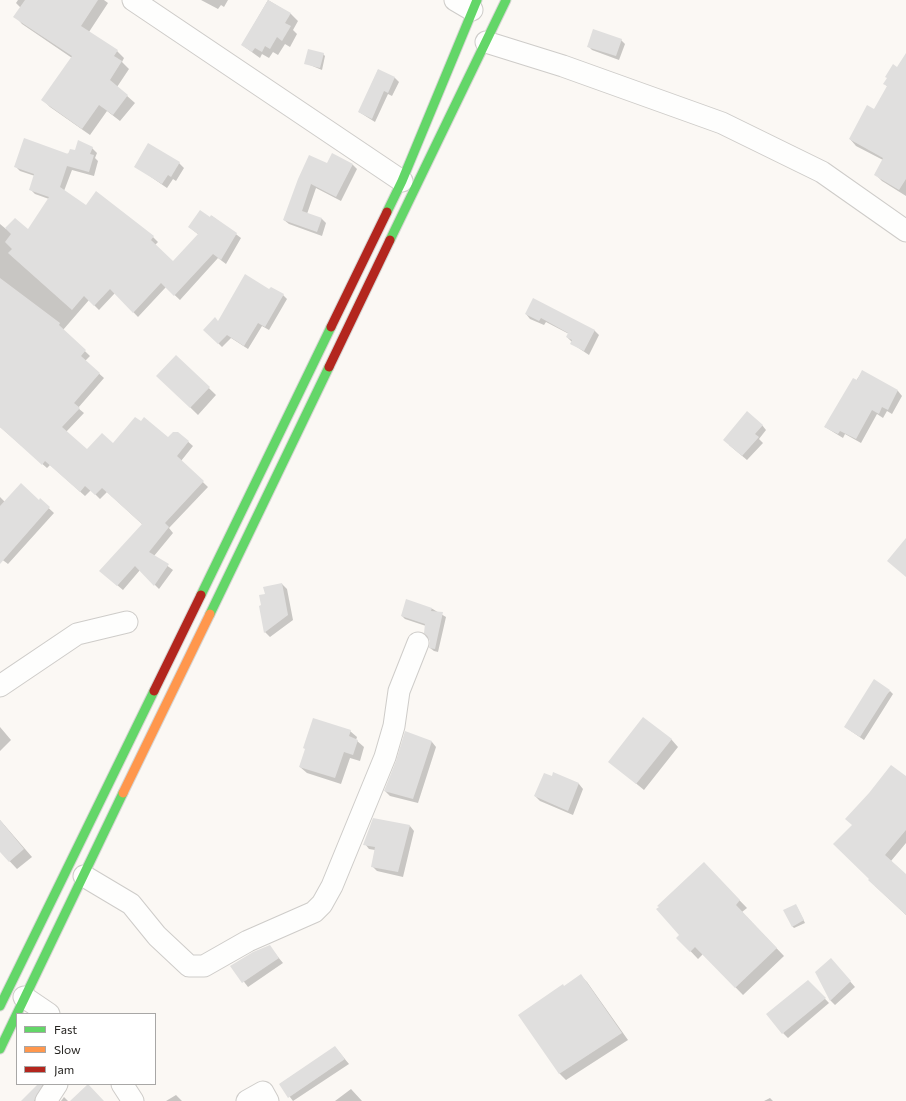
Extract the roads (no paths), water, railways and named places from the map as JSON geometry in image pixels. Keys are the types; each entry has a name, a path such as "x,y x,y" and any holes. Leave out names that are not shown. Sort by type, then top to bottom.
{"main road":[{"path":"17,1013 506,0"},
{"path":"0,1006 402,181 468,3"},
{"path":"0,1049 16,1014"}],"street":[{"path":"133,0 402,181"},
{"path":"486,42 563,66 722,122 822,172 906,232"},
{"path":"0,686 78,634 127,622"},
{"path":"84,876 116,894 130,904 157,936 189,966 194,967 204,966 248,941 314,912 322,904 332,886 385,757 394,726 400,691 418,643"},
{"path":"24,997 48,1013"},
{"path":"46,1101 56,1085"},
{"path":"123,1085 132,1101"},
{"path":"247,1101 263,1092 268,1101"}]}
